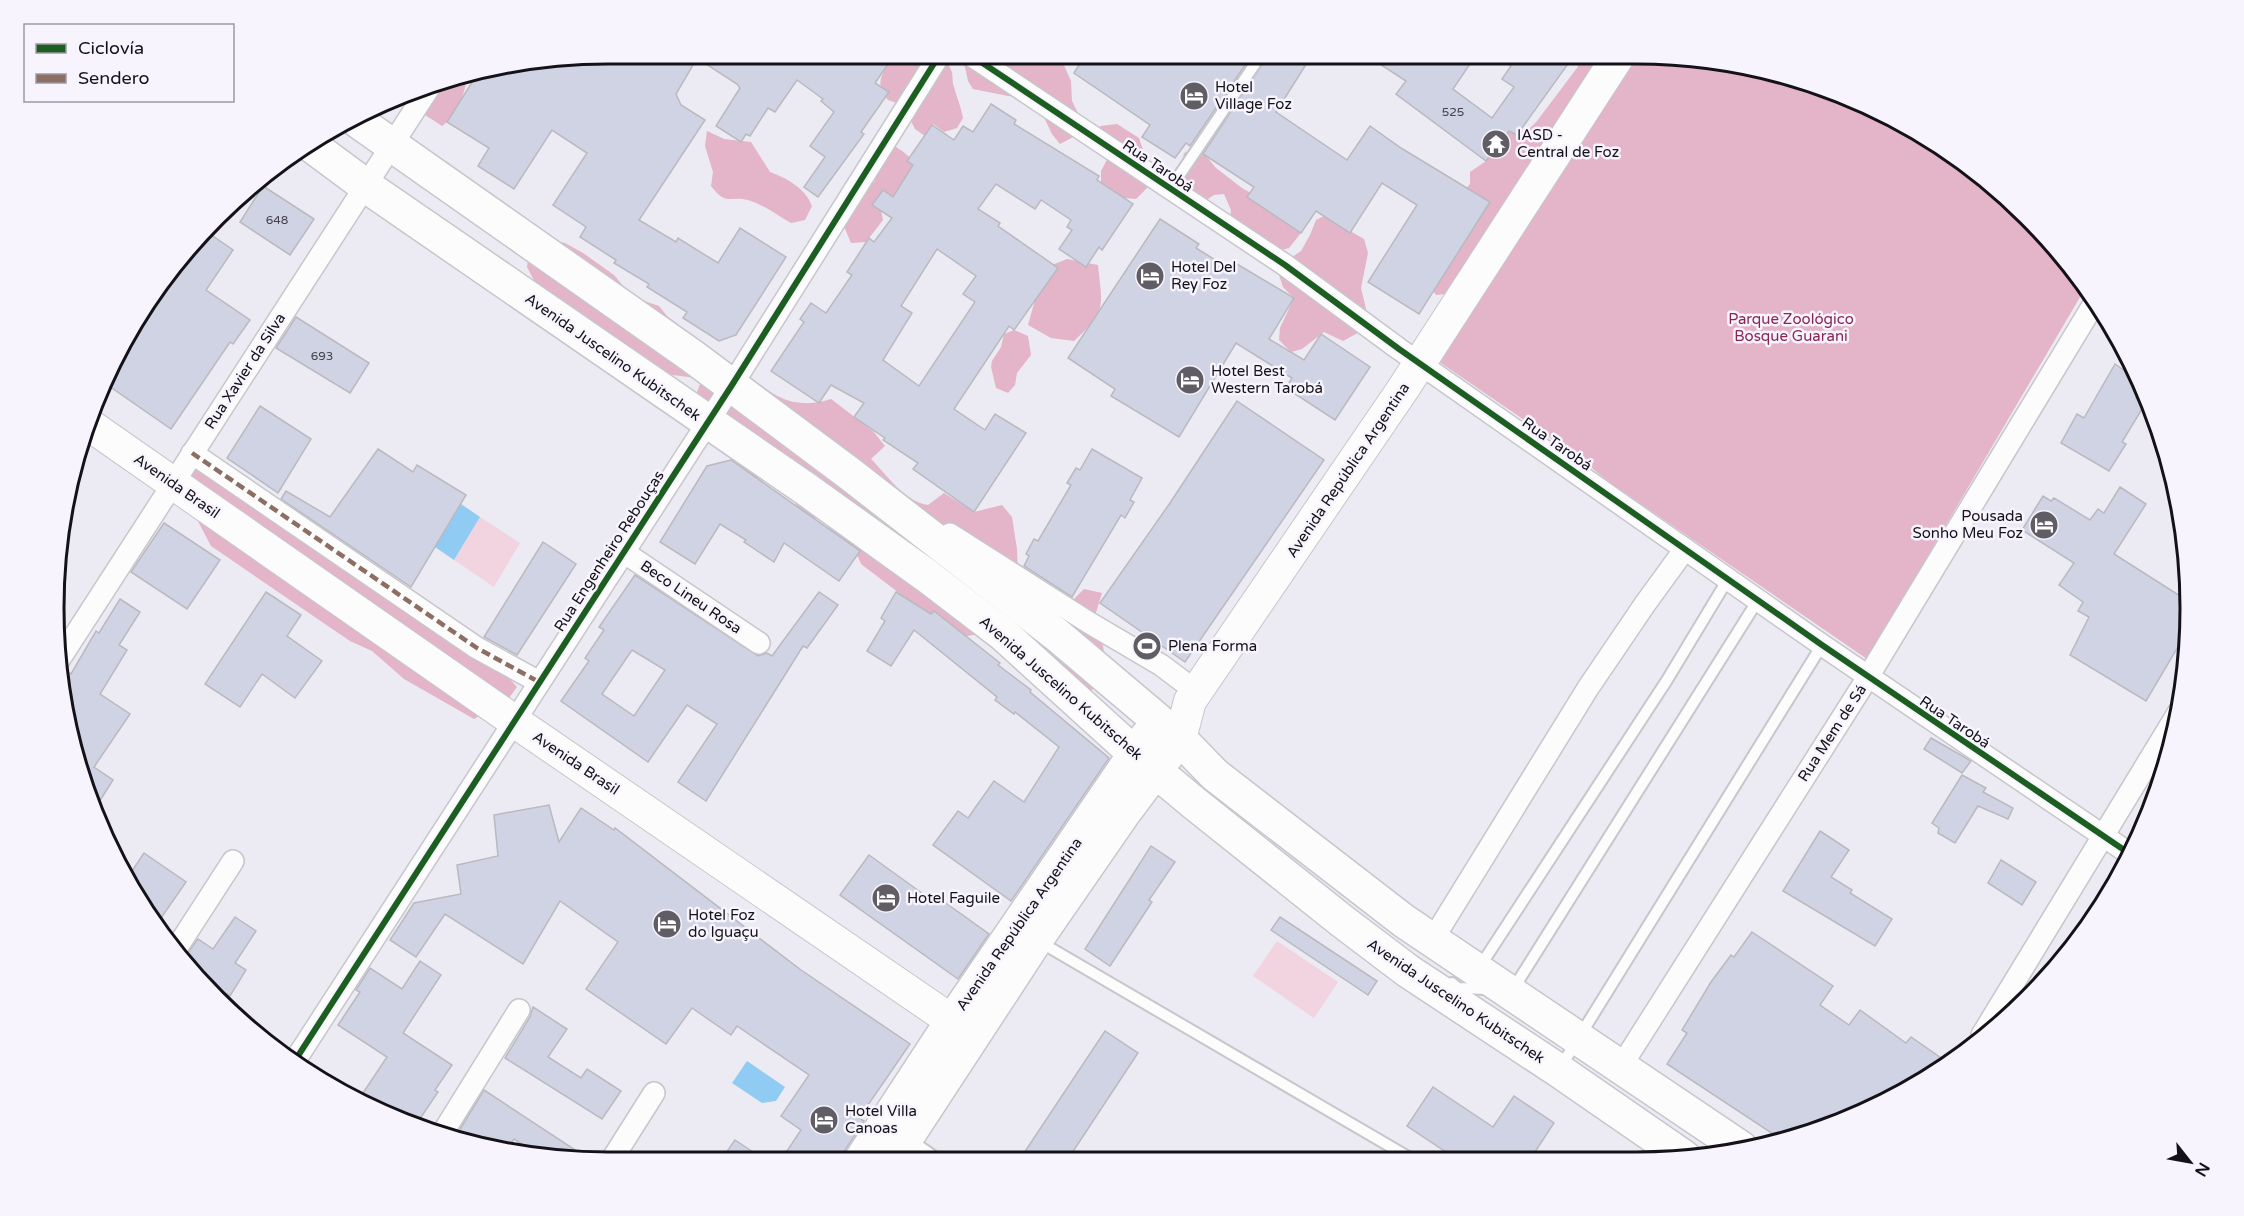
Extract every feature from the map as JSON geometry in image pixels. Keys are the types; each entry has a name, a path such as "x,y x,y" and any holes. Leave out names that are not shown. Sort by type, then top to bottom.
{"main road":[{"path":"362,124 732,385 850,474 1057,635 1169,730 1215,775 1368,894 1433,939 1472,979 1512,992 1732,1143"},
{"name":"Avenida Juscelino Kubitschek","path":"317,149 706,422 806,489 927,576 1004,635 1144,762 1342,921 1408,971 1674,1150"},
{"name":"Avenida República Argentina","path":"899,1149 963,1028 1099,808 1144,762 1169,730"},
{"name":"Avenida República Argentina","path":"867,1152 963,1028 1036,940 1144,762"}],"street":[{"name":"Rua Engenheiro Rebouças","path":"299,1055 622,551 732,385 934,64"},
{"name":"Rua Tarobá","path":"984,64 1285,265 1419,363 1822,645 2122,849"},
{"name":"Avenida República Argentina","path":"1169,730 1419,363 1613,64"},
{"name":"Rua Xavier da Silva","path":"66,649 423,97"},
{"name":"Rua Mem de Sá","path":"1620,1068 1868,677 2090,310"},
{"name":"Avenida Brasil","path":"95,429 514,721 963,1028"},
{"path":"192,453 477,648 539,682"},
{"path":"850,474 1161,665 1194,696"},
{"path":"1433,939 1588,688 1685,549"},
{"name":"Beco Lineu Rosa","path":"622,551 759,643"},
{"path":"1992,1019 2164,736"},
{"path":"180,943 233,861"},
{"path":"446,1127 519,1010"},
{"path":"617,1152 654,1093"}],"lane":[{"path":"1170,189 1255,64"},
{"path":"1439,975 1458,988 1472,979 1667,680 1728,579"},
{"path":"1512,992 1758,600"},
{"path":"1558,1071 1822,645"},
{"path":"1342,921 1373,929"},
{"path":"1036,940 1400,1152"}],"shaded area":[{"path":"480,517 520,543 494,587 454,560"},
{"path":"1277,941 1338,982 1314,1018 1253,976"}],"green space":[{"path":"889,64 947,64 952,73 953,85 963,118 957,128 944,132 933,124 925,136 915,129 903,105 888,100 882,89 883,73"},
{"path":"963,64 1063,64 1071,81 1072,101 1079,115 1075,136 1060,144 1052,134 1038,105 1024,95 1008,96 973,89 968,81"},
{"name":"Parque Zoológico Bosque Guarani","path":"1578,64 1636,64 1707,69 1777,83 1844,106 1908,137 1967,177 1994,199 2045,250 2081,296 1867,659 1435,359 1464,292 1436,295 1422,274 1456,200 1470,184 1470,172 1486,161 1509,131 1528,130"},
{"path":"466,83 452,117 442,126 422,113 427,95"},
{"path":"1117,124 1139,138 1150,171 1149,186 1136,199 1124,198 1101,183 1101,171 1108,158 1100,126"},
{"path":"707,131 724,139 751,142 770,172 783,177 805,194 812,206 805,220 791,223 754,202 728,199 716,192 711,186 713,172 705,146"},
{"path":"891,144 912,159 920,182 881,210 883,220 866,242 851,243 843,224 866,183 875,182 869,171"},
{"path":"1199,147 1216,168 1242,188 1298,220 1301,233 1289,248 1274,252 1229,225 1231,210 1224,194 1214,195 1202,203 1190,191 1182,177 1184,153"},
{"path":"1324,216 1364,239 1368,253 1361,288 1367,313 1367,328 1343,341 1324,332 1302,349 1291,352 1279,340 1280,328 1294,298 1283,287 1279,275 1288,260 1301,251 1316,220"},
{"path":"545,239 565,243 583,253 614,275 624,287 644,301 659,306 667,316 695,337 706,364 696,378 657,373 539,290 527,267 530,245"},
{"path":"1067,259 1098,265 1101,290 1098,314 1074,341 1051,338 1028,325 1035,300 1052,265"},
{"path":"1014,330 1028,336 1031,355 1017,373 1015,385 1008,393 996,388 991,367 1001,347 1004,334"},
{"path":"740,369 761,386 792,402 816,402 831,399 873,431 885,446 871,459 897,487 912,499 928,505 944,493 974,512 1002,505 1012,517 1018,576 1068,605 1084,589 1102,593 1094,619 1100,624 1107,675 1091,691 1070,690 987,633 960,637 906,612 899,593 861,564 856,552 820,520 801,514 792,496 779,480 733,476 729,463 736,449 704,413 697,392 702,379"},
{"path":"194,455 498,666 517,687 509,698 474,719 404,679 372,651 350,641 211,546 177,481"}],"water":[{"path":"461,504 480,517 454,560 435,547"},
{"path":"747,1061 785,1087 776,1101 762,1103 732,1083"}],"building":[{"path":"694,64 676,94 681,105 705,120 639,220 676,242 678,238 718,263 740,228 786,257 736,335 719,341 683,318 687,312 647,287 649,284 614,263 616,260 580,237 586,227 553,205 587,153 552,130 514,189 478,166 489,148 447,122 472,82 537,69 572,66"},
{"path":"706,64 888,64 875,83 889,92 861,132 864,134 818,197 804,187 825,157 810,146 834,112 821,101 823,99 797,80 775,112 768,108 750,136 746,134 741,142 716,126 740,88"},
{"path":"1080,64 1246,64 1190,146 1186,143 1175,158 1142,137 1150,125 1074,73"},
{"path":"1262,64 1306,64 1276,112 1347,160 1370,126 1401,148 1490,202 1419,314 1368,282 1417,205 1382,183 1350,233 1316,211 1301,233 1247,197 1254,187 1203,154"},
{"path":"1380,64 1470,64 1453,89 1492,118 1514,87 1502,79 1511,66 1508,64 1568,64 1517,135 1509,131 1486,161 1396,94 1406,81"},
{"path":"991,104 1016,120 1014,124 1099,176 1097,180 1133,204 1102,250 1099,247 1086,267 1059,249 1072,230 1067,227 1071,220 1041,200 1035,209 996,184 978,209 1000,223 998,226 1058,268 1014,330 1009,326 954,409 985,430 995,414 1026,433 974,512 913,469 918,463 854,417 864,403 831,385 819,403 771,371 804,322 800,319 811,303 826,313 852,275 847,272 869,238 874,242 892,218 872,205 883,190 893,197 913,165 907,161 932,125 954,140 963,126 973,132","holes":["937,249 976,276 963,294 975,302 919,386 883,360 912,313 901,306"]},
{"path":"265,187 314,219 290,255 240,222"},
{"path":"1160,219 1199,244 1196,248 1233,271 1237,264 1294,298 1269,339 1304,360 1321,334 1370,367 1335,420 1286,388 1292,378 1236,343 1179,437 1111,396 1115,389 1068,358"},
{"path":"213,236 233,250 206,290 250,320 233,344 230,342 171,429 112,388 137,336 156,306 177,277"},
{"path":"296,317 369,363 350,393 276,348"},
{"path":"2115,364 2124,370 2142,409 2122,442 2126,444 2109,471 2061,443 2077,414 2084,418"},
{"path":"1237,401 1324,460 1185,662 1100,603 1170,503"},
{"path":"260,406 311,439 278,493 227,458"},
{"path":"378,449 413,472 417,465 466,495 411,587 281,499 286,491 330,517"},
{"path":"1092,449 1142,478 1130,500 1134,502 1125,518 1121,515 1072,597 1024,566 1029,556 1026,554 1034,539 1038,541 1071,485 1067,483 1076,468 1080,470"},
{"path":"731,460 860,551 839,581 784,543 774,562 744,542 746,540 720,524 695,564 660,542 707,466"},
{"path":"2120,487 2146,504 2114,554 2179,595 2178,647 2146,701 2070,655 2089,617 2078,611 2083,602 2059,585 2074,563 2022,530 2043,496 2051,501 2054,498 2090,520 2098,509 2104,513"},
{"path":"164,523 220,560 187,609 131,572"},
{"path":"543,542 576,564 517,655 484,637"},
{"path":"635,575 758,656 767,653 772,656 819,592 838,605 807,648 803,646 706,801 678,782 717,724 687,705 648,762 561,701 589,661 585,658 604,630 599,627","holes":["632,650 665,670 634,716 602,694"]},
{"path":"266,592 301,615 287,636 322,661 295,698 262,674 240,707 205,684"},
{"path":"896,592 931,614 934,611 1000,663 998,665 1031,690 1030,692 1109,758 1011,901 933,845 958,811 968,818 994,781 1024,802 1059,747 1015,712 1014,714 995,700 997,697 914,630 891,666 867,651 885,621 881,618"},
{"path":"120,599 140,612 119,645 127,650 100,694 130,714 94,767 113,780 100,801 83,749 68,672 71,674 96,631 99,633"},
{"path":"1931,738 1971,761 1962,773 1924,749"},
{"path":"1962,775 1986,788 1983,792 2013,808 2008,819 1978,806 1955,843 1938,833 1939,828 1932,823"},
{"path":"549,805 559,842 581,808 614,830 615,828 801,970 910,1044 859,1118 864,1121 844,1152 786,1152 801,1130 781,1116 809,1075 737,1026 731,1035 692,1008 666,1044 586,989 618,942 560,901 523,964 445,914 416,957 390,940 414,903 461,894 457,865 498,856 494,815"},
{"path":"1820,831 1849,850 1831,877 1852,890 1850,893 1892,919 1875,946 1783,891"},
{"path":"1151,846 1175,862 1149,900 1152,902 1110,966 1085,949"},
{"path":"144,853 186,882 161,917 137,880 132,871"},
{"path":"869,855 933,901 936,896 989,934 958,979 840,895"},
{"path":"2001,860 2036,882 2022,905 1988,883"},
{"path":"235,917 256,931 235,963 246,970 230,996 188,952 198,939 213,949"},
{"path":"1280,917 1377,981 1368,995 1271,930"},
{"path":"1752,932 1833,986 1820,1005 1849,1025 1860,1010 1906,1043 1911,1037 1941,1058 1908,1079 1844,1110 1773,1134 1667,1064 1687,1033 1682,1030 1711,982 1731,955 1734,957"},
{"path":"420,961 441,975 403,1033 452,1065 435,1090 438,1092 420,1118 363,1093 387,1057 338,1025 360,992 356,990 370,968 402,989"},
{"path":"533,1007 567,1029 548,1057 581,1078 587,1069 621,1091 602,1119 505,1058 530,1017"},
{"path":"1105,1031 1138,1053 1073,1152 1025,1152"},
{"path":"1433,1087 1493,1127 1514,1096 1554,1123 1535,1152 1446,1152 1407,1126"},
{"path":"484,1090 576,1150 537,1147 523,1145 514,1139 511,1143 459,1131"},
{"path":"735,1140 753,1152 727,1152"}],"marked path":[{"path":"192,453 477,648 539,682"}],"cycle path":[{"path":"299,1055 732,385 934,64"},
{"path":"984,64 1285,265 1399,349 1822,645 2123,849"}],"place":[{"name":"Hotel Village Foz","path":"1194,96"},
{"name":"IASD - Central de Foz","path":"1496,144"},
{"name":"Hotel Del Rey Foz","path":"1150,276"},
{"name":"Hotel Best Western Tarobá","path":"1190,380"},
{"name":"Pousada Sonho Meu Foz","path":"2044,525"},
{"name":"Plena Forma","path":"1147,646"},
{"name":"Hotel Faguile","path":"886,898"},
{"name":"Hotel Foz do Iguaçu","path":"667,924"},
{"name":"Hotel Villa Canoas","path":"824,1120"}]}
